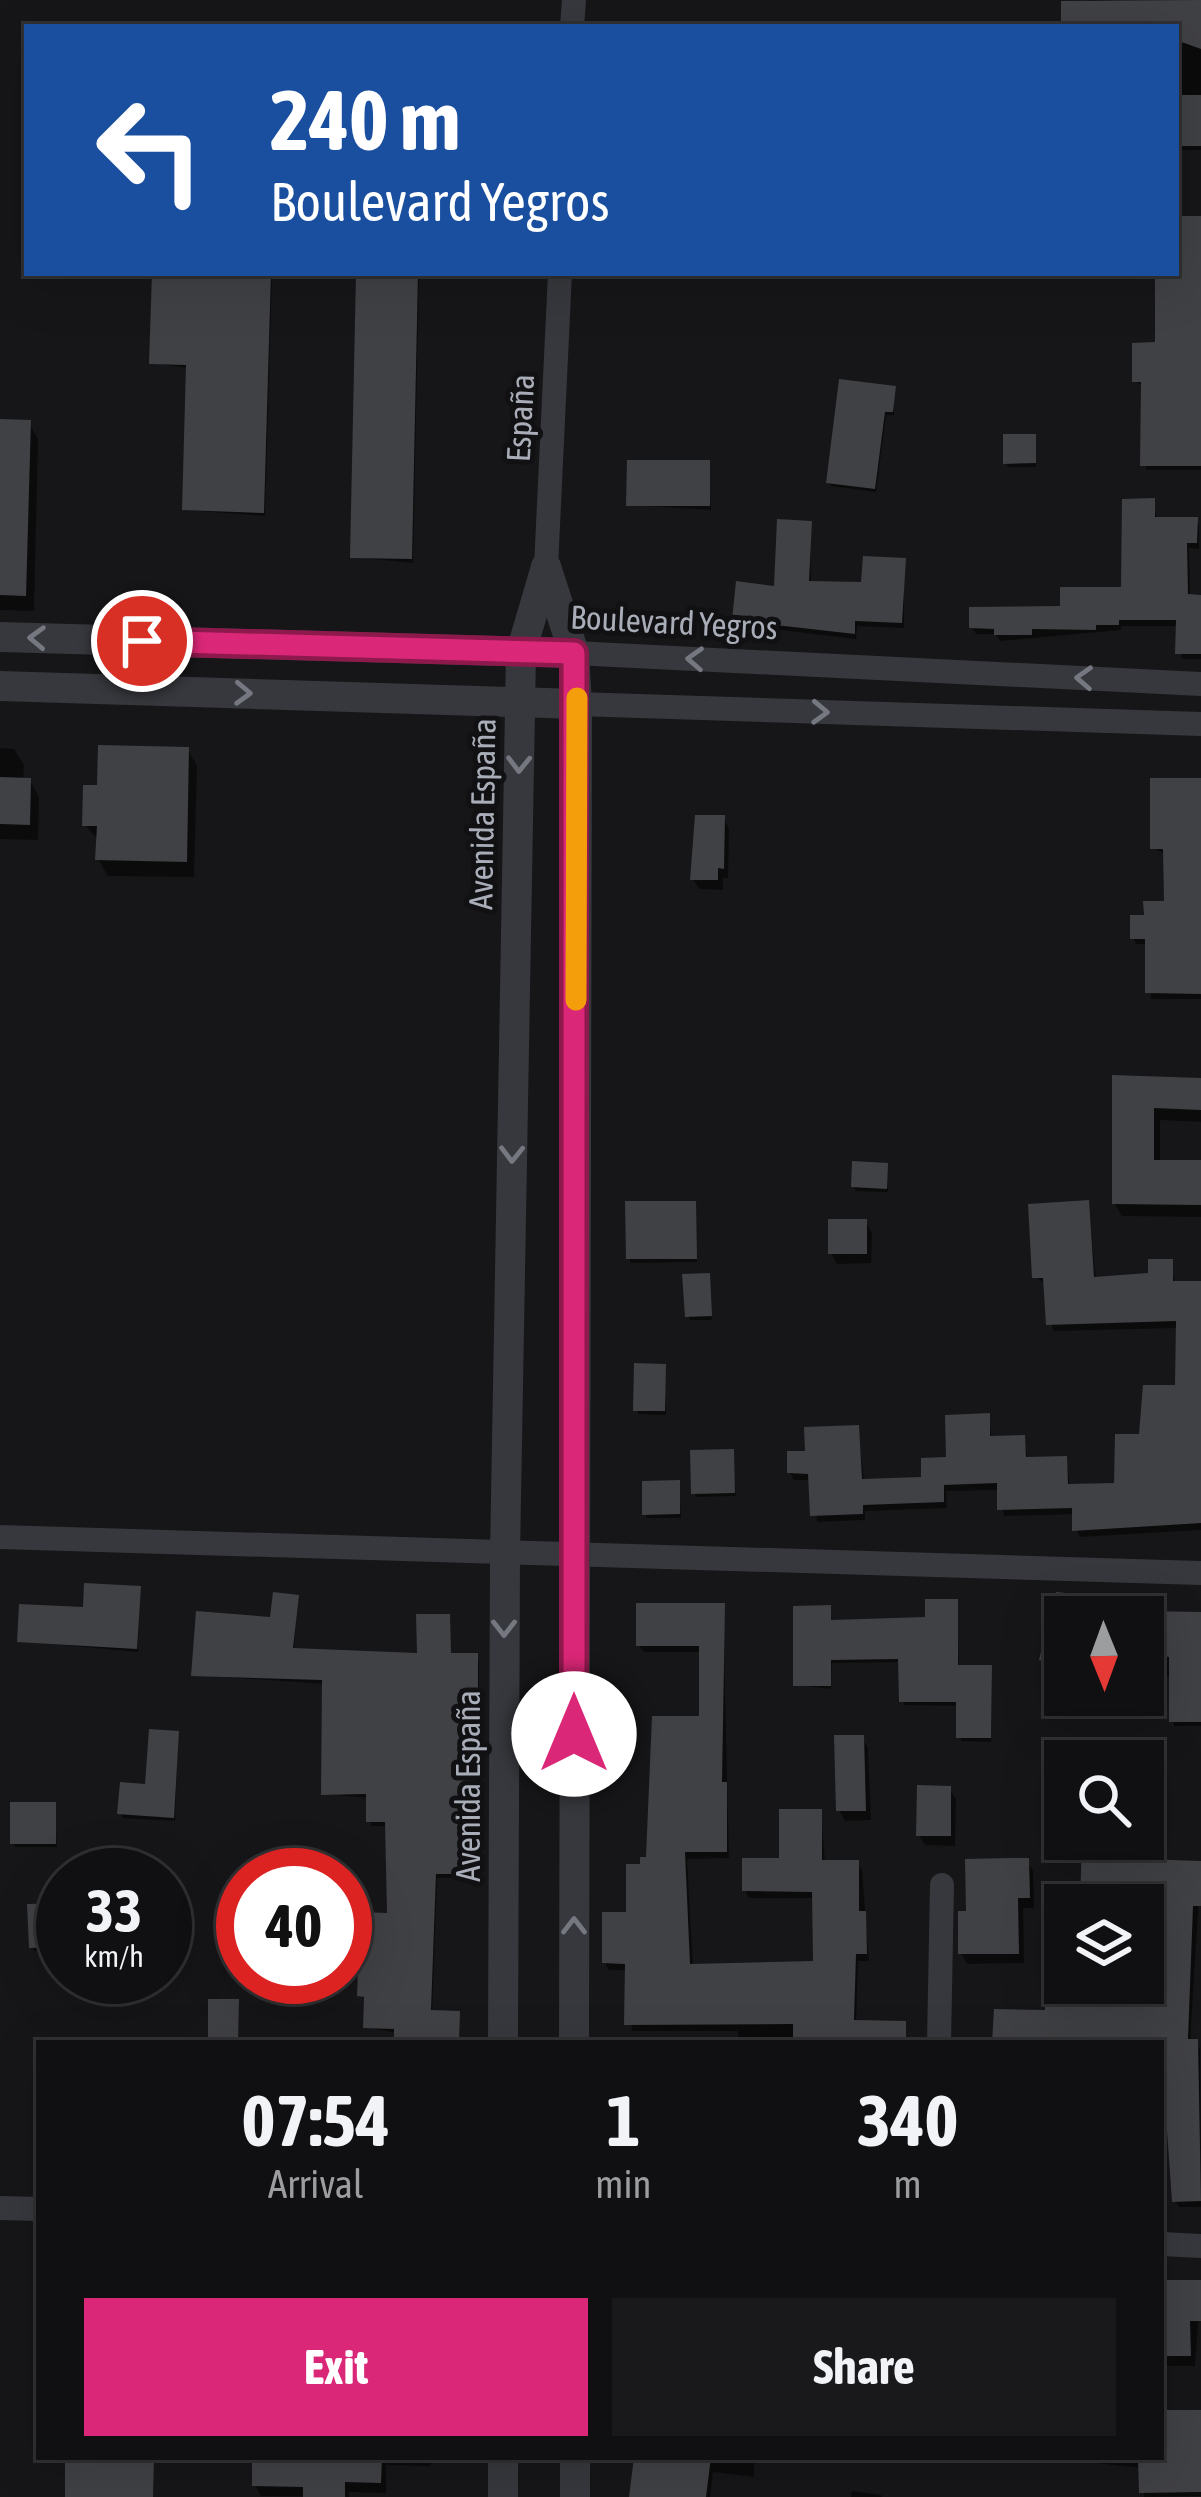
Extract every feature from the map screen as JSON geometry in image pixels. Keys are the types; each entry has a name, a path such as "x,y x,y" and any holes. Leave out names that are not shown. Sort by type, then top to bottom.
{"street":[{"name":"España","path":"546,567 560,276"},
{"name":"Avenida España","path":"503,2040 505,1556 520,652 546,567"},
{"path":"546,567 574,653 577,704 574,2040"},
{"name":"Boulevard Yegros","path":"0,637 574,653 1201,684"},
{"path":"0,686 1201,724"},
{"path":"0,1537 505,1556 1201,1573"},
{"path":"939,2040 942,1886"},
{"path":"0,2208 36,2209"},
{"path":"1164,2244 1201,2246"},
{"path":"503,2460 503,2497"},
{"path":"575,2460 575,2497"}],"building":[{"path":"1201,0 1201,49 1179,41 1179,24 1061,24 1061,1"},
{"path":"1179,95 1201,95 1201,146 1179,146"},
{"path":"1179,216 1201,216 1201,466 1140,466 1141,382 1132,382 1132,343 1155,342 1155,276 1179,276"},
{"path":"152,276 271,276 264,513 182,510 186,365 149,364"},
{"path":"356,276 418,276 412,559 350,558"},
{"path":"839,379 896,386 893,412 885,412 875,489 826,483"},
{"path":"0,419 31,420 26,596 0,595"},
{"path":"1003,434 1036,434 1036,463 1003,464"},
{"path":"627,460 710,460 710,506 626,506"},
{"path":"1155,498 1155,517 1198,517 1197,543 1187,543 1188,594 1201,595 1201,654 1175,654 1176,620 1119,620 1119,625 1096,625 1096,630 1032,629 1032,635 994,635 994,629 969,628 969,607 1060,606 1060,587 1121,587 1122,499"},
{"path":"777,519 812,521 809,581 861,582 863,556 906,558 902,623 855,621 855,634 732,620 736,581 774,586"},
{"path":"98,745 189,747 187,862 95,860 97,826 82,826 83,785 97,785"},
{"path":"0,777 31,778 30,825 0,824"},
{"path":"1150,778 1201,778 1201,994 1145,993 1145,939 1130,939 1130,915 1144,915 1143,901 1164,901 1163,849 1150,849"},
{"path":"695,815 725,815 724,869 718,868 718,880 690,880"},
{"path":"1112,1075 1201,1078 1201,1110 1154,1108 1154,1160 1201,1160 1201,1205 1112,1204"},
{"path":"852,1161 888,1163 887,1189 851,1187"},
{"path":"1089,1200 1094,1277 1148,1273 1148,1259 1173,1259 1173,1281 1201,1281 1201,1523 1072,1531 1072,1508 997,1510 997,1483 944,1485 944,1502 863,1505 863,1514 810,1516 808,1474 787,1473 787,1451 805,1451 804,1427 859,1425 862,1479 921,1477 921,1458 946,1457 945,1415 990,1413 990,1436 1025,1435 1026,1457 1067,1456 1068,1484 1114,1483 1115,1434 1139,1434 1143,1385 1175,1385 1176,1321 1046,1325 1043,1278 1032,1278 1028,1204"},
{"path":"625,1201 696,1201 697,1259 626,1259"},
{"path":"828,1219 867,1219 867,1254 828,1254"},
{"path":"710,1273 712,1316 685,1317 682,1274"},
{"path":"634,1363 666,1364 665,1411 633,1411"},
{"path":"734,1449 735,1493 691,1494 690,1450"},
{"path":"680,1480 680,1514 642,1515 642,1481"},
{"path":"84,1583 141,1586 137,1649 17,1642 19,1604 83,1607"},
{"path":"273,1592 299,1595 293,1648 417,1653 416,1614 450,1614 451,1653 478,1653 478,1689 460,1689 460,1764 476,1763 476,1803 461,1803 462,1874 436,1874 431,2010 460,2011 459,2040 394,2040 394,2029 363,2028 364,2004 372,2004 372,1912 387,1913 385,1822 366,1822 366,1794 321,1795 322,1680 191,1676 196,1611 270,1617"},
{"path":"925,1599 958,1599 958,1665 992,1665 991,1738 956,1738 956,1702 899,1702 898,1659 831,1660 831,1686 793,1686 793,1606 831,1605 831,1620 925,1617"},
{"path":"636,1603 725,1603 722,1782 727,1782 727,1852 685,1852 690,1964 813,1961 812,1892 742,1891 742,1858 779,1858 779,1809 822,1809 822,1860 859,1860 859,1911 866,1911 867,1954 856,1954 854,2020 906,2021 906,2040 793,2040 793,2024 624,2025 625,1964 602,1963 602,1912 626,1912 626,1864 640,1864 640,1857 646,1857 652,1716 699,1716 699,1646 636,1646"},
{"path":"1164,1611 1201,1612 1201,1722 1169,1722 1169,1657 1164,1656"},
{"path":"149,1729 179,1731 174,1818 117,1814 120,1782 145,1784"},
{"path":"834,1735 864,1735 866,1811 836,1811"},
{"path":"917,1785 951,1786 951,1836 916,1836"},
{"path":"10,1802 56,1802 56,1844 10,1844"},
{"path":"1029,1858 1030,1898 1018,1898 1019,1954 958,1954 958,1911 966,1911 965,1859"},
{"path":"1081,1860 1201,1861 1201,1906 1193,1906 1188,2039 1198,2039 1201,2201 1172,2202 1164,2040 992,2040 994,2009 1045,2010 1045,2004 1164,2004 1164,1884 1081,1884"},
{"path":"27,1904 36,1904 36,1948 29,1948"},
{"path":"208,1999 216,1999 216,2004 239,2004 238,2040 208,2040"},
{"path":"1164,2280 1201,2280 1201,2321 1190,2321 1191,2356 1164,2356"},
{"path":"1164,2410 1201,2410 1201,2492 1139,2493 1138,2460 1164,2460"},
{"path":"154,2460 153,2497 65,2497 65,2462"},
{"path":"252,2460 382,2460 381,2483 345,2482 345,2497 303,2497 303,2487 252,2486"},
{"path":"634,2460 711,2460 706,2497 629,2497"}],"slow traffic":[{"path":"576,1000 577,698"}],"route":[{"path":"142,641 574,653 574,1734"}]}
